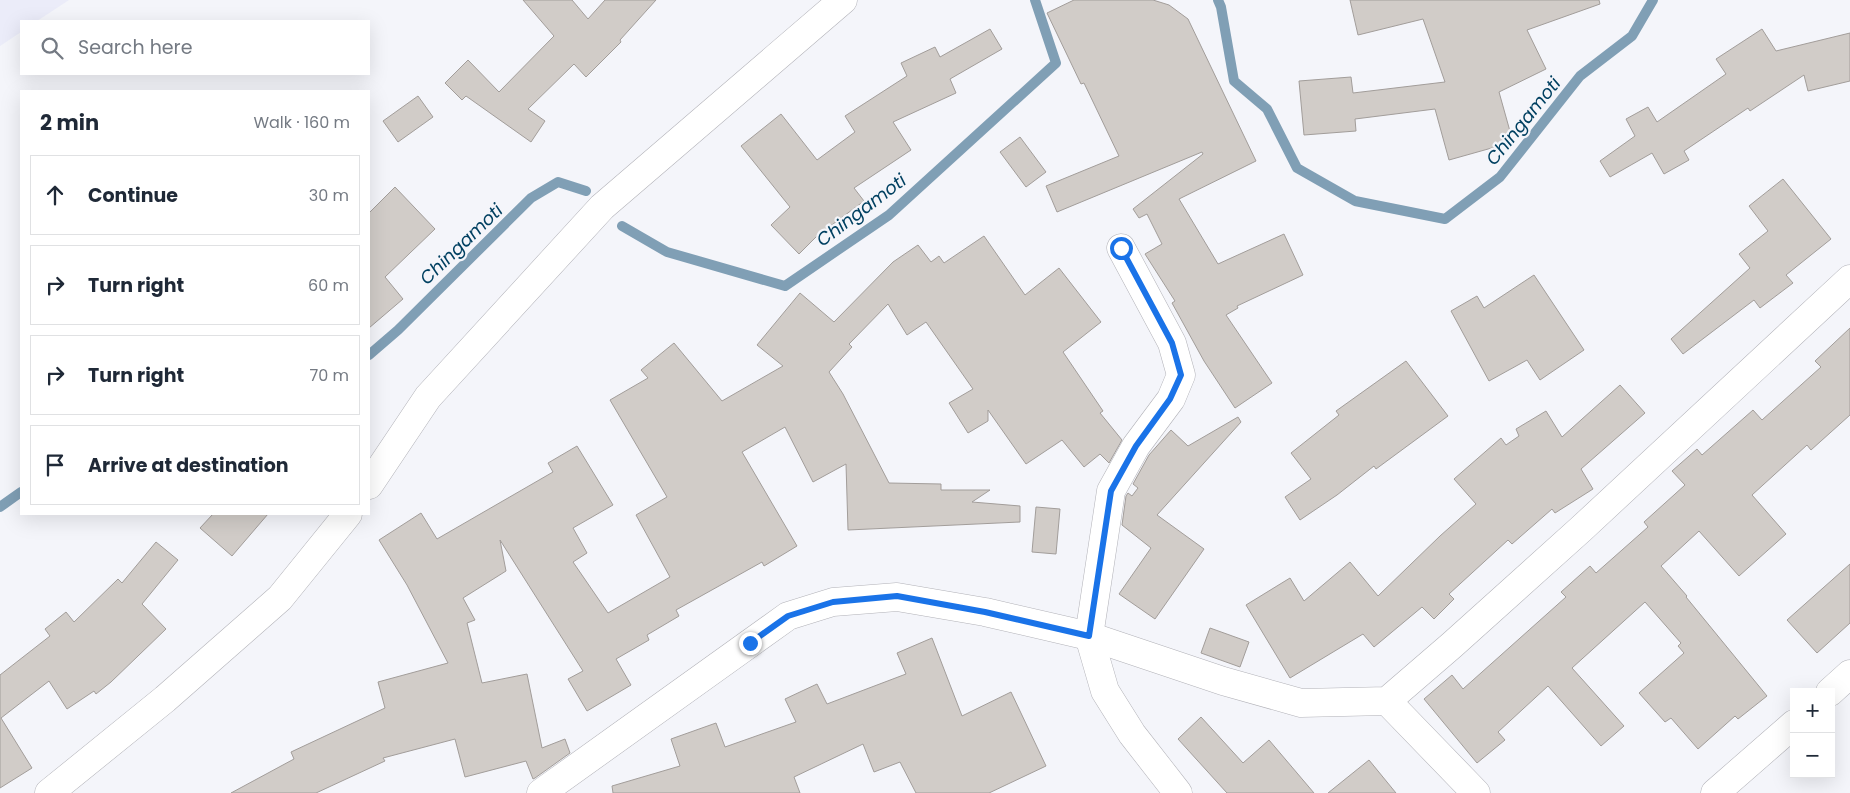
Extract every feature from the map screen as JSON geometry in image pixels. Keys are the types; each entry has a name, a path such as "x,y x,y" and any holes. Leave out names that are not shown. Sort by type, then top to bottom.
{"street":[{"path":"370,484 428,397 602,208 843,0"},
{"path":"1121,248 1172,343 1181,375 1170,399 1136,446 1111,491 1089,636 1105,691 1132,734 1178,793"},
{"path":"541,793 788,616 833,602 897,596 985,612 1089,636 1223,681 1301,703 1387,701 1581,529 1850,278"},
{"path":"49,793 165,699 280,598 347,515"},
{"path":"1834,688 1850,674"},
{"path":"1387,701 1476,793"},
{"path":"1715,793 1790,727"}],"shaded area":[{"path":"0,0 69,0 39,20 20,20 20,33 0,46"}],"building":[{"path":"523,0 572,0 588,19 605,0 656,0 620,40 621,42 586,77 574,64 528,109 545,121 531,142 466,96 462,100 445,83 468,60 499,92 554,36"},
{"path":"1074,0 1153,0 1169,5 1188,19 1256,161 1179,199 1218,264 1284,234 1303,275 1237,306 1238,308 1226,315 1272,383 1235,408 1204,361 1172,303 1175,301 1145,254 1162,244 1147,214 1139,218 1133,209 1203,154 1202,152 1057,212 1046,186 1119,156 1084,83 1081,84 1047,13"},
{"path":"1350,0 1599,0 1600,4 1527,30 1546,69 1499,92 1513,142 1449,160 1435,109 1355,119 1356,131 1304,135 1299,81 1351,77 1353,93 1445,82 1423,19 1358,35"},
{"path":"990,29 1002,49 950,79 956,93 893,122 911,150 854,188 864,201 817,236 799,254 771,225 790,207 741,146 781,114 817,160 855,132 845,116 907,76 901,63 935,47 940,57"},
{"path":"1762,29 1776,51 1850,33 1850,81 1808,91 1804,75 1750,111 1748,108 1684,151 1689,160 1664,174 1652,153 1610,177 1600,161 1635,136 1626,119 1648,107 1657,122 1726,74 1716,59"},
{"path":"418,96 433,117 398,142 383,121"},
{"path":"1020,137 1046,172 1026,187 1000,152"},
{"path":"1783,179 1831,239 1786,275 1793,283 1760,308 1754,300 1683,354 1671,339 1750,268 1739,254 1768,231 1749,206"},
{"path":"395,187 435,229 385,277 403,299 370,327 370,212"},
{"path":"984,236 1025,295 1059,268 1101,322 1063,352 1103,411 1100,413 1122,440 1109,463 1100,454 1084,467 1062,440 1026,464 988,410 988,421 968,433 949,403 973,389 926,322 907,335 888,304 849,344 852,347 829,372 843,394 889,483 941,484 941,490 990,490 972,502 1020,506 1020,522 848,530 846,464 813,482 785,427 742,452 797,546 764,566 762,562 676,610 679,616 647,635 649,640 616,659 631,685 587,711 568,679 583,671 500,540 506,571 463,598 475,620 467,623 482,683 527,674 542,748 565,739 570,753 535,778 533,779 526,761 465,777 455,739 383,758 385,761 316,793 231,793 294,759 291,752 385,708 378,682 448,663 407,585 379,540 421,513 437,539 553,472 548,463 577,446 613,505 573,528 587,553 573,562 608,613 670,577 636,515 667,497 610,400 648,378 641,370 674,343 722,401 783,366 757,345 800,293 834,322 893,262 918,245 931,262 939,256 944,263"},
{"path":"1534,275 1584,350 1540,380 1527,360 1489,381 1451,311 1477,296 1484,308"},
{"path":"1850,328 1850,415 1811,450 1807,445 1752,495 1786,534 1739,576 1699,531 1661,566 1767,696 1738,719 1735,716 1698,749 1671,718 1665,722 1639,693 1684,653 1678,646 1681,643 1645,602 1572,668 1624,726 1601,746 1548,686 1498,732 1505,740 1477,763 1424,699 1452,675 1463,689 1566,597 1561,592 1590,566 1596,573 1648,527 1644,522 1685,485 1672,471 1697,449 1702,455 1753,410 1762,420 1821,367 1815,361"},
{"path":"1406,361 1448,416 1376,469 1374,466 1337,495 1300,520 1285,497 1311,479 1291,453 1339,415 1336,411"},
{"path":"1620,385 1645,413 1581,469 1593,489 1555,513 1552,509 1512,544 1508,540 1449,594 1454,599 1434,619 1422,607 1374,647 1363,634 1290,678 1246,605 1290,578 1304,601 1350,562 1378,596 1476,504 1454,479 1501,438 1506,445 1519,436 1516,429 1546,411 1562,437"},
{"path":"1238,417 1241,422 1157,515 1204,549 1155,619 1119,594 1151,548 1122,525 1126,496 1128,493 1132,496 1138,488 1133,484 1149,455 1171,430 1188,446"},
{"path":"1036,507 1060,509 1056,554 1032,552"},
{"path":"212,515 267,515 232,556 200,528"},
{"path":"156,542 178,560 142,604 166,629 96,694 94,691 67,709 49,681 1,718 32,768 0,788 0,675 50,636 45,629 66,612 74,622 118,579 122,583"},
{"path":"1850,564 1850,623 1817,653 1787,620"},
{"path":"1210,628 1249,642 1240,667 1201,653"},
{"path":"932,638 962,716 1011,692 1046,766 989,793 916,793 900,762 874,772 863,744 794,777 800,793 613,793 612,786 680,766 671,739 716,723 725,747 796,722 785,699 817,684 827,704 906,674 897,653"},
{"path":"1201,717 1243,763 1269,740 1314,793 1227,793 1178,739"},
{"path":"1369,760 1396,793 1328,793"}],"waterway":[{"name":"Chingamoti","path":"622,226 667,252 785,286 889,215 1056,63 1035,0"},
{"name":"Chingamoti","path":"1218,0 1221,7 1234,81 1267,109 1297,168 1355,201 1445,219 1500,177 1580,76 1632,36 1653,0"},
{"name":"Chingamoti","path":"370,354 398,330 531,198 558,182 586,191"},
{"name":"Chingamoti","path":"0,507 20,493"}],"route":[{"path":"750,643 788,616 833,602 897,596 985,612 1089,636 1111,491 1136,446 1170,399 1181,375 1172,343 1121,248"}]}
